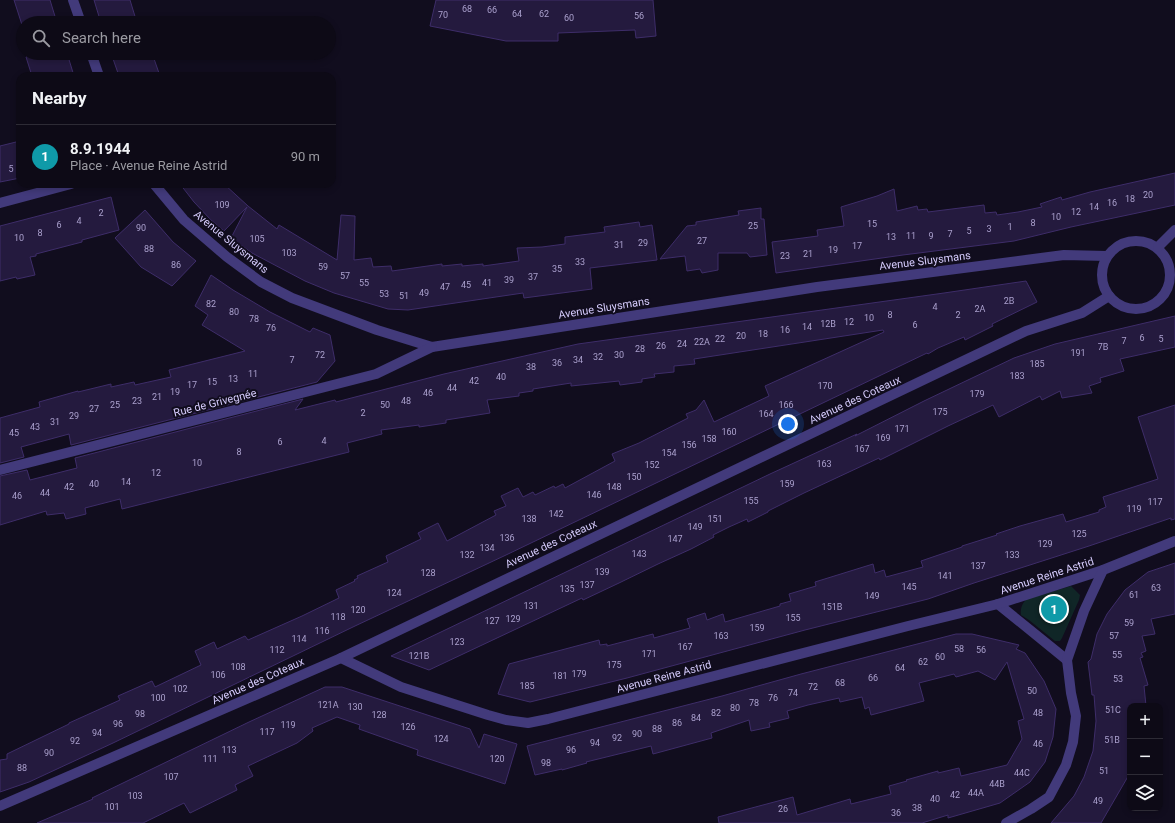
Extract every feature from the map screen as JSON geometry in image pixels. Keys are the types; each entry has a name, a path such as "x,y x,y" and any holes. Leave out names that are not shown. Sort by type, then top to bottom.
{"street":[{"path":"73,0 79,16"},
{"path":"93,60 98,72"},
{"path":"0,203 56,188"},
{"name":"Avenue Sluysmans","path":"157,188 184,220 227,257 261,282 292,298 377,330 432,347 817,287 1064,255 1107,256"},
{"path":"1158,247 1175,230"},
{"path":"1140,240 1158,247 1167,259 1171,273 1172,287 1157,302 1137,309 1121,306 1109,296 1103,285 1102,269 1107,256 1120,244 1140,240"},
{"name":"Avenue des Coteaux","path":"0,806 341,658 1026,331 1082,313 1109,296"},
{"name":"Rue de Grivegnée","path":"0,470 376,374 432,347"},
{"name":"Avenue Reine Astrid","path":"341,658 401,687 488,716 528,723 548,720 998,604 1103,570 1175,541"},
{"name":"Avenue Reine Astrid","path":"1006,823 1049,797 1066,765 1073,742 1076,716 1071,693 1067,660 1084,611 1103,570"},
{"name":"Avenue Reine Astrid","path":"998,604 1067,660"}],"green space":[{"path":"1071,586 1080,595 1079,600 1060,641 1055,641 1021,615 1022,606 1027,599"}],"building":[{"path":"14,0 50,0 55,16 19,16"},
{"path":"94,0 130,0 135,16 99,16"},
{"path":"436,0 653,0 656,36 636,38 635,30 558,33 558,41 506,41 430,26"},
{"path":"27,60 69,60 73,72 31,72"},
{"path":"113,60 154,60 159,72 118,72"},
{"path":"16,142 16,179 0,182 0,146"},
{"path":"1175,173 1175,205 1071,227 1014,241 776,273 772,242 818,236 817,230 844,226 841,207 894,189 897,211 917,206 918,210 927,209 928,212 984,205 985,213 996,212 997,215 1042,207 1040,204 1061,197 1062,200 1090,192"},
{"path":"183,188 228,188 277,229 279,225 337,260 341,215 355,216 354,260 371,258 373,267 391,266 392,271 442,264 442,266 462,264 462,266 483,264 483,266 519,261 517,248 565,244 565,237 605,232 604,227 639,222 640,227 652,225 657,260 590,268 592,289 524,298 523,293 408,310 388,309 334,293 305,281 252,253 231,238 247,207 224,231 194,202"},
{"path":"111,197 119,230 82,240 82,242 36,254 36,256 30,257 35,275 17,279 16,277 0,281 0,226"},
{"path":"761,208 761,219 764,219 767,255 750,257 747,253 718,253 718,270 702,273 700,269 687,271 685,256 660,259 687,226 696,225 696,222 739,215 738,211"},
{"path":"145,210 173,242 196,261 172,286 141,267 115,238"},
{"path":"211,275 270,312 310,332 313,328 330,335 335,361 317,382 71,445 69,434 21,447 24,457 0,463 0,418 40,407 39,402 78,391 111,384 111,387 134,382 135,385 171,377 169,370 245,351 202,325 208,315 195,306"},
{"path":"1026,281 1037,302 992,324 993,326 965,340 964,337 928,354 927,353 113,743 29,782 0,792 0,760 7,759 7,754 69,723 120,700 118,696 152,681 155,687 201,665 195,651 214,642 217,649 245,636 248,640 339,598 336,590 355,581 354,580 358,578 357,576 388,562 386,556 421,539 418,533 438,523 447,541 496,515 494,511 506,506 501,496 518,488 523,497 533,492 535,495 554,486 555,488 563,484 565,488 615,461 612,454 639,443 688,418 686,414 696,410 704,400 714,422 769,396 765,386 884,332 883,330 694,359 695,364 674,366 674,372 654,374 655,377 642,379 642,382 620,385 619,381 571,386 571,383 533,389 533,391 519,393 519,396 487,400 490,413 446,420 446,423 381,430 382,434 347,443 349,452 122,509 120,499 85,508 86,514 66,519 64,513 47,515 46,511 0,525 0,476 27,470 30,480 77,468 75,458 303,399 295,410 335,400 336,402 444,374 578,344"},
{"path":"1175,316 1175,347 1120,359 1124,371 1100,378 1101,382 1089,386 1092,393 1062,398 1060,391 1042,400 1040,396 999,417 993,405 880,460 879,458 804,493 748,522 747,519 729,527 691,549 583,600 582,598 429,670 391,656 770,474 857,434 855,436 1014,358 1055,344"},
{"path":"1175,405 1175,519 1171,520 1171,518 928,599 805,630 627,678 530,702 498,694 509,664 599,640 600,645 607,644 607,646 653,634 654,638 690,628 687,619 705,613 707,620 723,614 725,622 780,606 780,604 791,601 789,594 816,586 815,582 873,564 875,573 884,570 886,577 923,567 921,561 1020,526 1063,514 1066,522 1099,512 1099,510 1106,507 1103,497 1158,479 1138,417"},
{"path":"1175,563 1175,614 1151,619 1155,634 1142,636 1146,651 1141,653 1143,657 1140,658 1148,685 1144,686 1146,703 1127,703 1127,778 1101,823 1051,823 1074,796 1084,777 1093,751 1096,721 1094,695 1092,695 1088,662 1091,659 1097,634 1107,614 1125,590 1148,572"},
{"path":"956,634 972,634 1019,645 1016,649 1025,653 1044,681 1056,709 1053,737 1045,762 1030,782 1000,803 948,818 948,815 922,823 719,823 718,817 793,797 797,815 850,799 851,804 891,794 889,786 938,771 938,773 959,768 961,776 1007,765 1022,739 1018,721 1024,719 1007,662 995,680 978,671 956,677 954,674 919,683 924,701 871,715 869,707 865,709 862,697 840,702 839,698 787,711 789,718 769,723 770,727 751,731 749,720 711,733 712,738 653,754 651,746 586,762 587,763 562,770 535,775 527,746"},
{"path":"325,687 342,687 470,729 479,748 484,734 517,744 505,784 417,755 418,750 359,729 360,725 337,717 312,728 313,731 297,743 248,766 253,776 235,785 237,790 190,813 184,803 143,823 37,823 93,799 92,798 249,722"}],"place":[{"name":"8.9.1944","path":"1054,609"}]}
